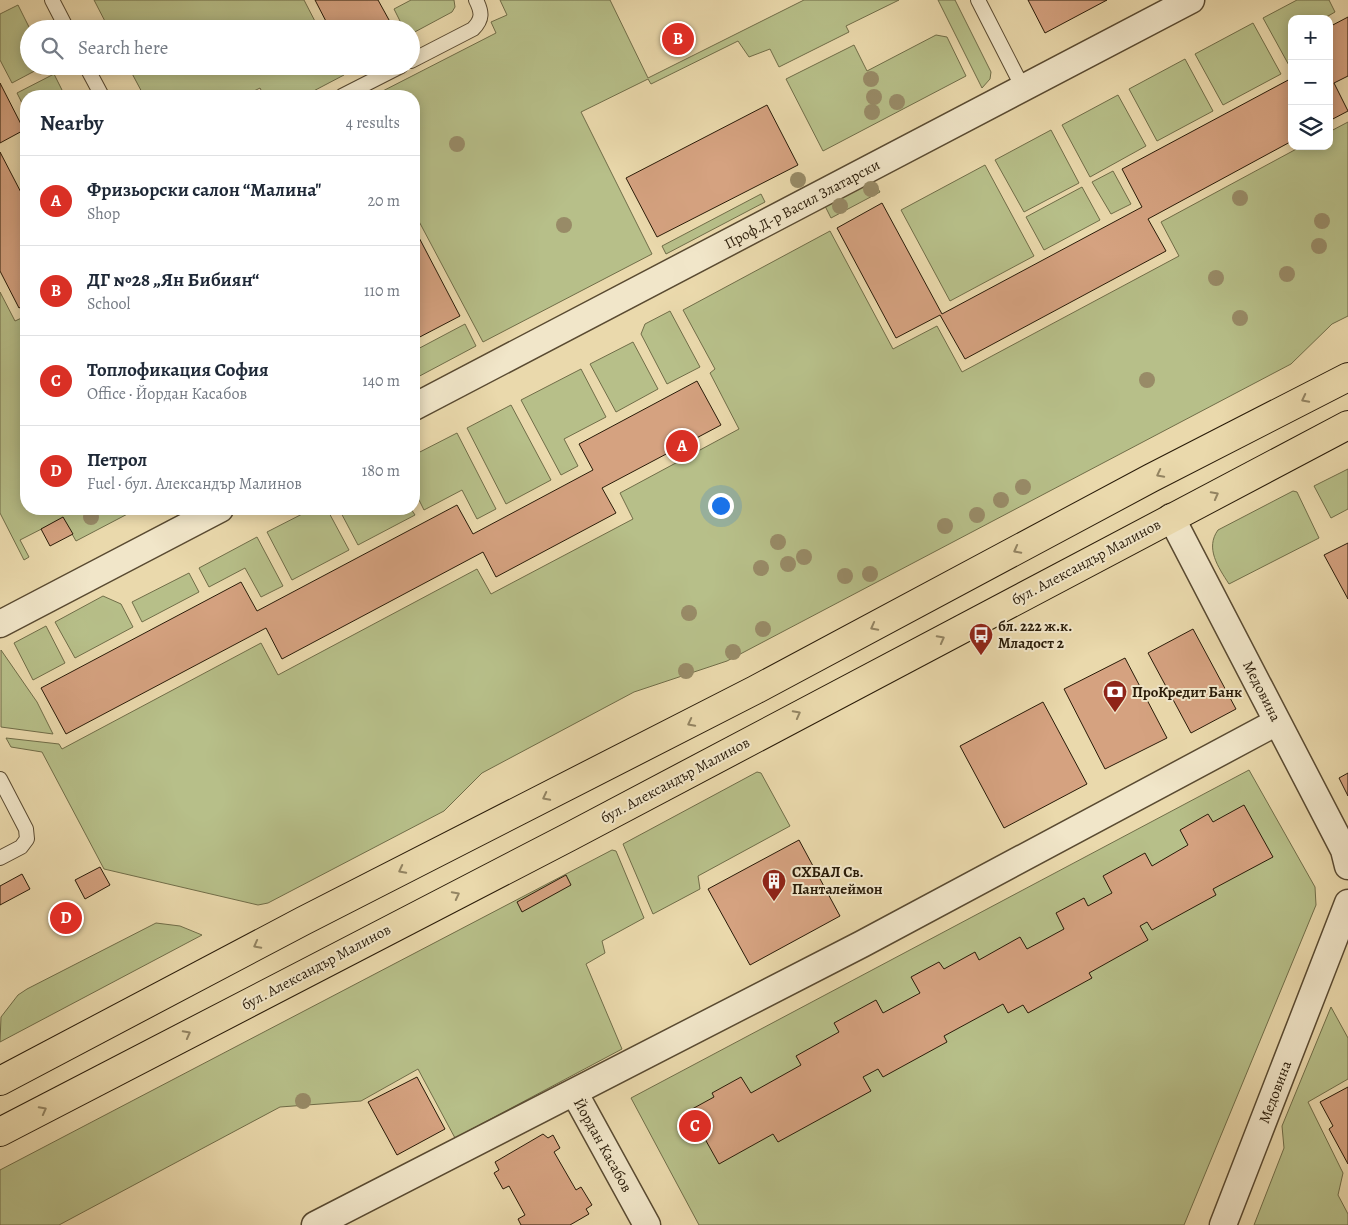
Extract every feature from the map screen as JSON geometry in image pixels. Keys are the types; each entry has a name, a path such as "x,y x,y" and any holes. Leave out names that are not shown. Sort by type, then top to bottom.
{"main road":[{"path":"0,1080 303,921 755,690 1151,478 1348,376"},
{"name":"бул. Александър Малинов","path":"0,1132 569,837 1348,425"}],"street":[{"name":"Проф.Д-р Васил Златарски","path":"420,404 1191,0"},
{"path":"0,624 209,515"},
{"name":"Медовина","path":"1171,517 1344,850 1348,866"},
{"path":"315,1225 862,944 1277,722"},
{"name":"Медовина","path":"1223,1225 1348,903"},
{"name":"Йордан Касабов","path":"574,1092 647,1225"}],"lane":[{"path":"52,0 62,20"},
{"path":"420,56 474,29 480,21 481,10 476,0"},
{"path":"978,0 1023,88"},
{"path":"91,75 99,90"},
{"path":"354,90 383,75"},
{"path":"0,779 26,829 27,839 21,848 0,858"}],"green space":[{"path":"94,0 304,0 314,20 104,20"},
{"path":"411,0 454,0 455,7 452,12 420,29 420,20 400,20 394,9"},
{"path":"500,0 610,0 648,78 804,0 899,0 846,26 849,32 779,67 770,49 749,57 738,41 651,84 648,79 581,112 652,254 483,342 420,223 420,90 385,90 414,75 420,75 420,72 496,33 491,22 507,15"},
{"path":"938,0 955,0 991,72 990,79 982,88"},
{"path":"1297,0 1329,0 1335,12 1330,15 1288,15 1288,64 1263,18"},
{"path":"18,5 26,20 20,20 20,75 27,75 12,83 0,60 0,14"},
{"path":"1253,23 1281,74 1223,105 1195,54"},
{"path":"936,35 947,37 966,76 823,151 786,79 854,45 867,71"},
{"path":"1185,59 1213,111 1157,141 1129,89"},
{"path":"54,75 62,90 23,90"},
{"path":"133,75 344,75 315,90 261,90 260,88 256,90 141,90"},
{"path":"1118,95 1146,146 1090,177 1062,125"},
{"path":"1348,122 1348,316 1332,324 1291,364 727,661 634,692 482,773 444,811 268,903 258,905 104,869 42,752 11,747 6,738 59,744 62,749 261,643 278,675 477,569 491,594 633,519 620,493 739,429 710,373 715,369 683,310 830,231 893,349 937,326 962,372 1179,256 1161,222 1295,150 1333,150 1333,130"},
{"path":"1051,130 1079,183 1024,212 995,160"},
{"path":"985,165 1034,256 950,301 901,210"},
{"path":"1113,171 1131,204 1111,214 1092,182"},
{"path":"873,181 880,192 831,218 825,206"},
{"path":"1082,187 1100,220 1044,250 1026,217"},
{"path":"761,194 765,202 666,254 662,246"},
{"path":"0,292 15,321 20,319 20,515 126,515 76,541 63,518 20,540 29,557 24,560 0,513"},
{"path":"670,311 700,367 667,384 641,334 645,324"},
{"path":"465,324 476,346 420,376 420,348"},
{"path":"633,342 658,389 616,412 590,364"},
{"path":"581,369 606,417 564,439 578,466 561,475 521,400"},
{"path":"511,405 551,480 506,504 467,428"},
{"path":"457,433 496,509 477,519 462,490 424,510 420,502 420,452"},
{"path":"1348,469 1348,509 1331,518 1314,486"},
{"path":"1293,491 1297,492 1319,538 1229,584 1214,557 1214,537 1218,530"},
{"path":"300,515 330,515 349,550 292,580 267,532"},
{"path":"342,515 415,515 358,545"},
{"path":"257,537 283,586 261,597 245,568 209,587 199,568"},
{"path":"189,573 199,592 142,622 132,602"},
{"path":"103,596 121,604 133,627 75,658 55,622"},
{"path":"46,626 65,663 33,680 14,643"},
{"path":"1,650 37,702 53,734 1,727"},
{"path":"1249,770 1315,887 1316,905 1184,1225 699,1225 631,1098"},
{"path":"757,772 761,773 790,826 698,876 700,889 653,914 623,844"},
{"path":"612,850 616,851 644,918 602,941 605,953 586,964 622,1049 455,1138 418,1069 361,1101 280,1107 59,1225 0,1225 0,1170"},
{"path":"156,923 180,926 202,935 0,1042 1,1017 18,995"},
{"path":"1331,1007 1348,1038 1348,1079 1308,1102 1343,1173 1338,1195 1348,1214 1348,1225 1254,1225 1284,1148 1282,1126"}],"building":[{"path":"315,0 378,0 389,20 325,20"},
{"path":"1028,0 1107,0 1045,33"},
{"path":"1348,17 1348,76 1334,83 1348,111 1333,119 1333,60 1333,25"},
{"path":"1288,80 1288,143 1148,219 1166,251 965,359 940,315 896,338 837,228 882,203 942,314 1142,207 1122,169"},
{"path":"0,83 20,122 20,132 0,143"},
{"path":"767,105 798,165 657,237 626,178"},
{"path":"0,152 20,190 19,308 0,271"},
{"path":"420,239 460,316 420,337"},
{"path":"697,381 721,425 602,488 616,513 496,577 483,552 282,659 266,628 66,734 41,688 241,582 257,611 457,505 473,534 593,470 579,444"},
{"path":"63,517 73,534 50,546 41,529"},
{"path":"1348,543 1348,599 1324,555"},
{"path":"1193,629 1236,709 1191,733 1148,653"},
{"name":"ПроКредит Банк","path":"1125,658 1167,738 1105,769 1064,689"},
{"path":"1043,702 1087,784 1004,828 960,746"},
{"path":"1348,773 1348,796 1339,778"},
{"path":"1244,805 1273,857 1213,889 1216,895 1152,930 1147,922 1140,926 1148,940 1089,973 1092,978 1028,1013 1023,1005 1008,1013 1003,1004 944,1036 947,1042 883,1077 878,1069 863,1077 871,1091 778,1142 773,1134 719,1164 705,1139 699,1143 683,1114 714,1097 712,1093 741,1077 751,1093 801,1065 796,1056 839,1032 834,1023 876,1000 883,1013 920,993 911,977 939,962 944,969 975,952 979,960 1020,937 1027,949 1042,941 1064,929 1056,913 1084,898 1088,906 1112,893 1103,876 1145,853 1152,866 1188,845 1180,830 1208,814 1213,822"},
{"name":"СХБАЛ Св. Панталеймон","path":"799,840 840,916 750,965 708,889"},
{"path":"100,867 110,885 85,899 75,880"},
{"path":"22,874 30,889 0,905 0,886"},
{"path":"566,875 571,885 522,912 517,902"},
{"path":"417,1077 445,1129 397,1155 368,1102"},
{"path":"1348,1087 1348,1164 1329,1129 1333,1126 1320,1102"},
{"path":"543,1134 548,1138 553,1135 560,1148 554,1152 576,1190 581,1187 592,1205 586,1209 589,1214 570,1225 521,1225 518,1219 525,1215 509,1186 503,1189 494,1173 499,1170 495,1162"}],"place":[{"name":"ДГ №28 „Ян Бибиян“","path":"678,39"},
{"name":"Фризьорски салон “Малина\"","path":"682,446"},
{"name":"бл. 222 ж.к. Младост 2","path":"981,656"},
{"name":"ПроКредит Банк","path":"1115,713"},
{"name":"СХБАЛ Св. Панталеймон","path":"774,902"},
{"name":"Петрол","path":"66,918"},
{"name":"Топлофикация София","path":"695,1126"}]}
